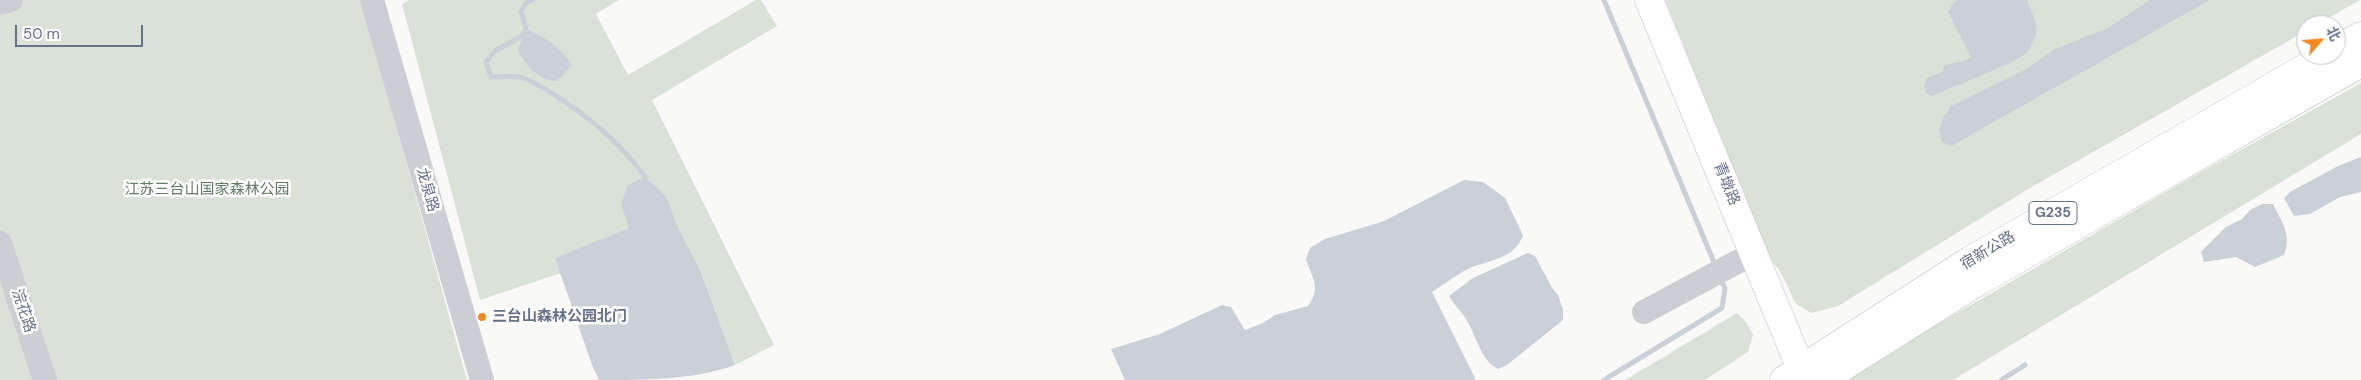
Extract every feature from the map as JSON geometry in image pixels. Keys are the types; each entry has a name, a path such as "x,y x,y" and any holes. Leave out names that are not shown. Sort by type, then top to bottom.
{"main road":[{"name":"青墩路","path":"1649,0 1754,253 1802,377"},
{"path":"2346,44 2361,36"},
{"name":"宿新公路","path":"1802,377 1978,281 2361,63"},
{"name":"宿新公路","path":"1802,377 1971,260 2311,65"}],"street":[{"path":"0,3 11,0"},
{"name":"龙泉路","path":"372,0 482,380"},
{"name":"浣花路","path":"0,243 45,380"},
{"path":"1644,312 1754,253"}],"green space":[{"name":"江苏三台山国家森林公园","path":"0,0 361,0 467,380 0,380"},
{"path":"409,0 619,0 596,14 628,75 756,0 761,0 777,26 652,100 774,345 735,365 701,272 679,229 666,196 627,186 621,204 630,228 556,258 561,273 480,300 402,4"},
{"path":"1665,0 2360,0 2334,15 2296,15 2296,37 2030,188 1838,306 1812,313 1801,307 1795,302 1784,278 1770,258"},
{"path":"2361,83 2361,134 1953,380 1850,380 1867,365 2192,177"},
{"path":"1737,313 1746,322 1753,335 1748,352 1705,380 1625,380"}],"shaded area":[{"path":"1958,0 2027,0 2036,23 2036,35 2028,52 2013,62 1932,96 1926,93 1924,85 1927,78 1943,72 1944,66 1971,57 1948,12 1954,2"},
{"path":"2150,0 2210,0 1951,146 1942,142 1939,130 1943,118 1951,106 2025,70 2055,49 2108,28"},
{"path":"526,29 552,44 569,60 572,66 557,81 538,75 520,55 518,49"},
{"path":"2361,157 2361,192 2340,197 2310,214 2294,216 2284,198 2290,192 2338,166"},
{"path":"645,177 666,196 679,229 701,272 735,365 702,374 686,376 599,380 555,258 629,228 621,204 627,186"},
{"path":"1464,180 1483,182 1505,198 1523,235 1519,243 1509,253 1495,260 1467,269 1432,292 1476,380 1125,380 1111,349 1160,334 1222,305 1231,307 1245,330 1263,323 1275,315 1308,306 1315,288 1306,259 1310,248 1325,239 1384,221"},
{"path":"2262,204 2273,204 2283,223 2287,241 2284,255 2255,267 2236,257 2204,262 2201,252 2226,227 2242,219 2250,210"},
{"path":"1528,253 1535,256 1552,288 1558,295 1563,310 1563,320 1507,365 1498,369 1487,360 1466,319 1449,296 1473,278"}],"waterway":[{"path":"532,0 526,3 521,11 526,29 522,36 495,51 486,62 491,77 523,78 553,94 603,131 625,152 645,177"},
{"path":"1604,0 1716,267"},
{"path":"1604,380 1722,308 1725,288 1720,278"},
{"path":"2001,380 2025,365"}],"place":[{"name":"三台山森林公园北门","path":"482,317"}]}
